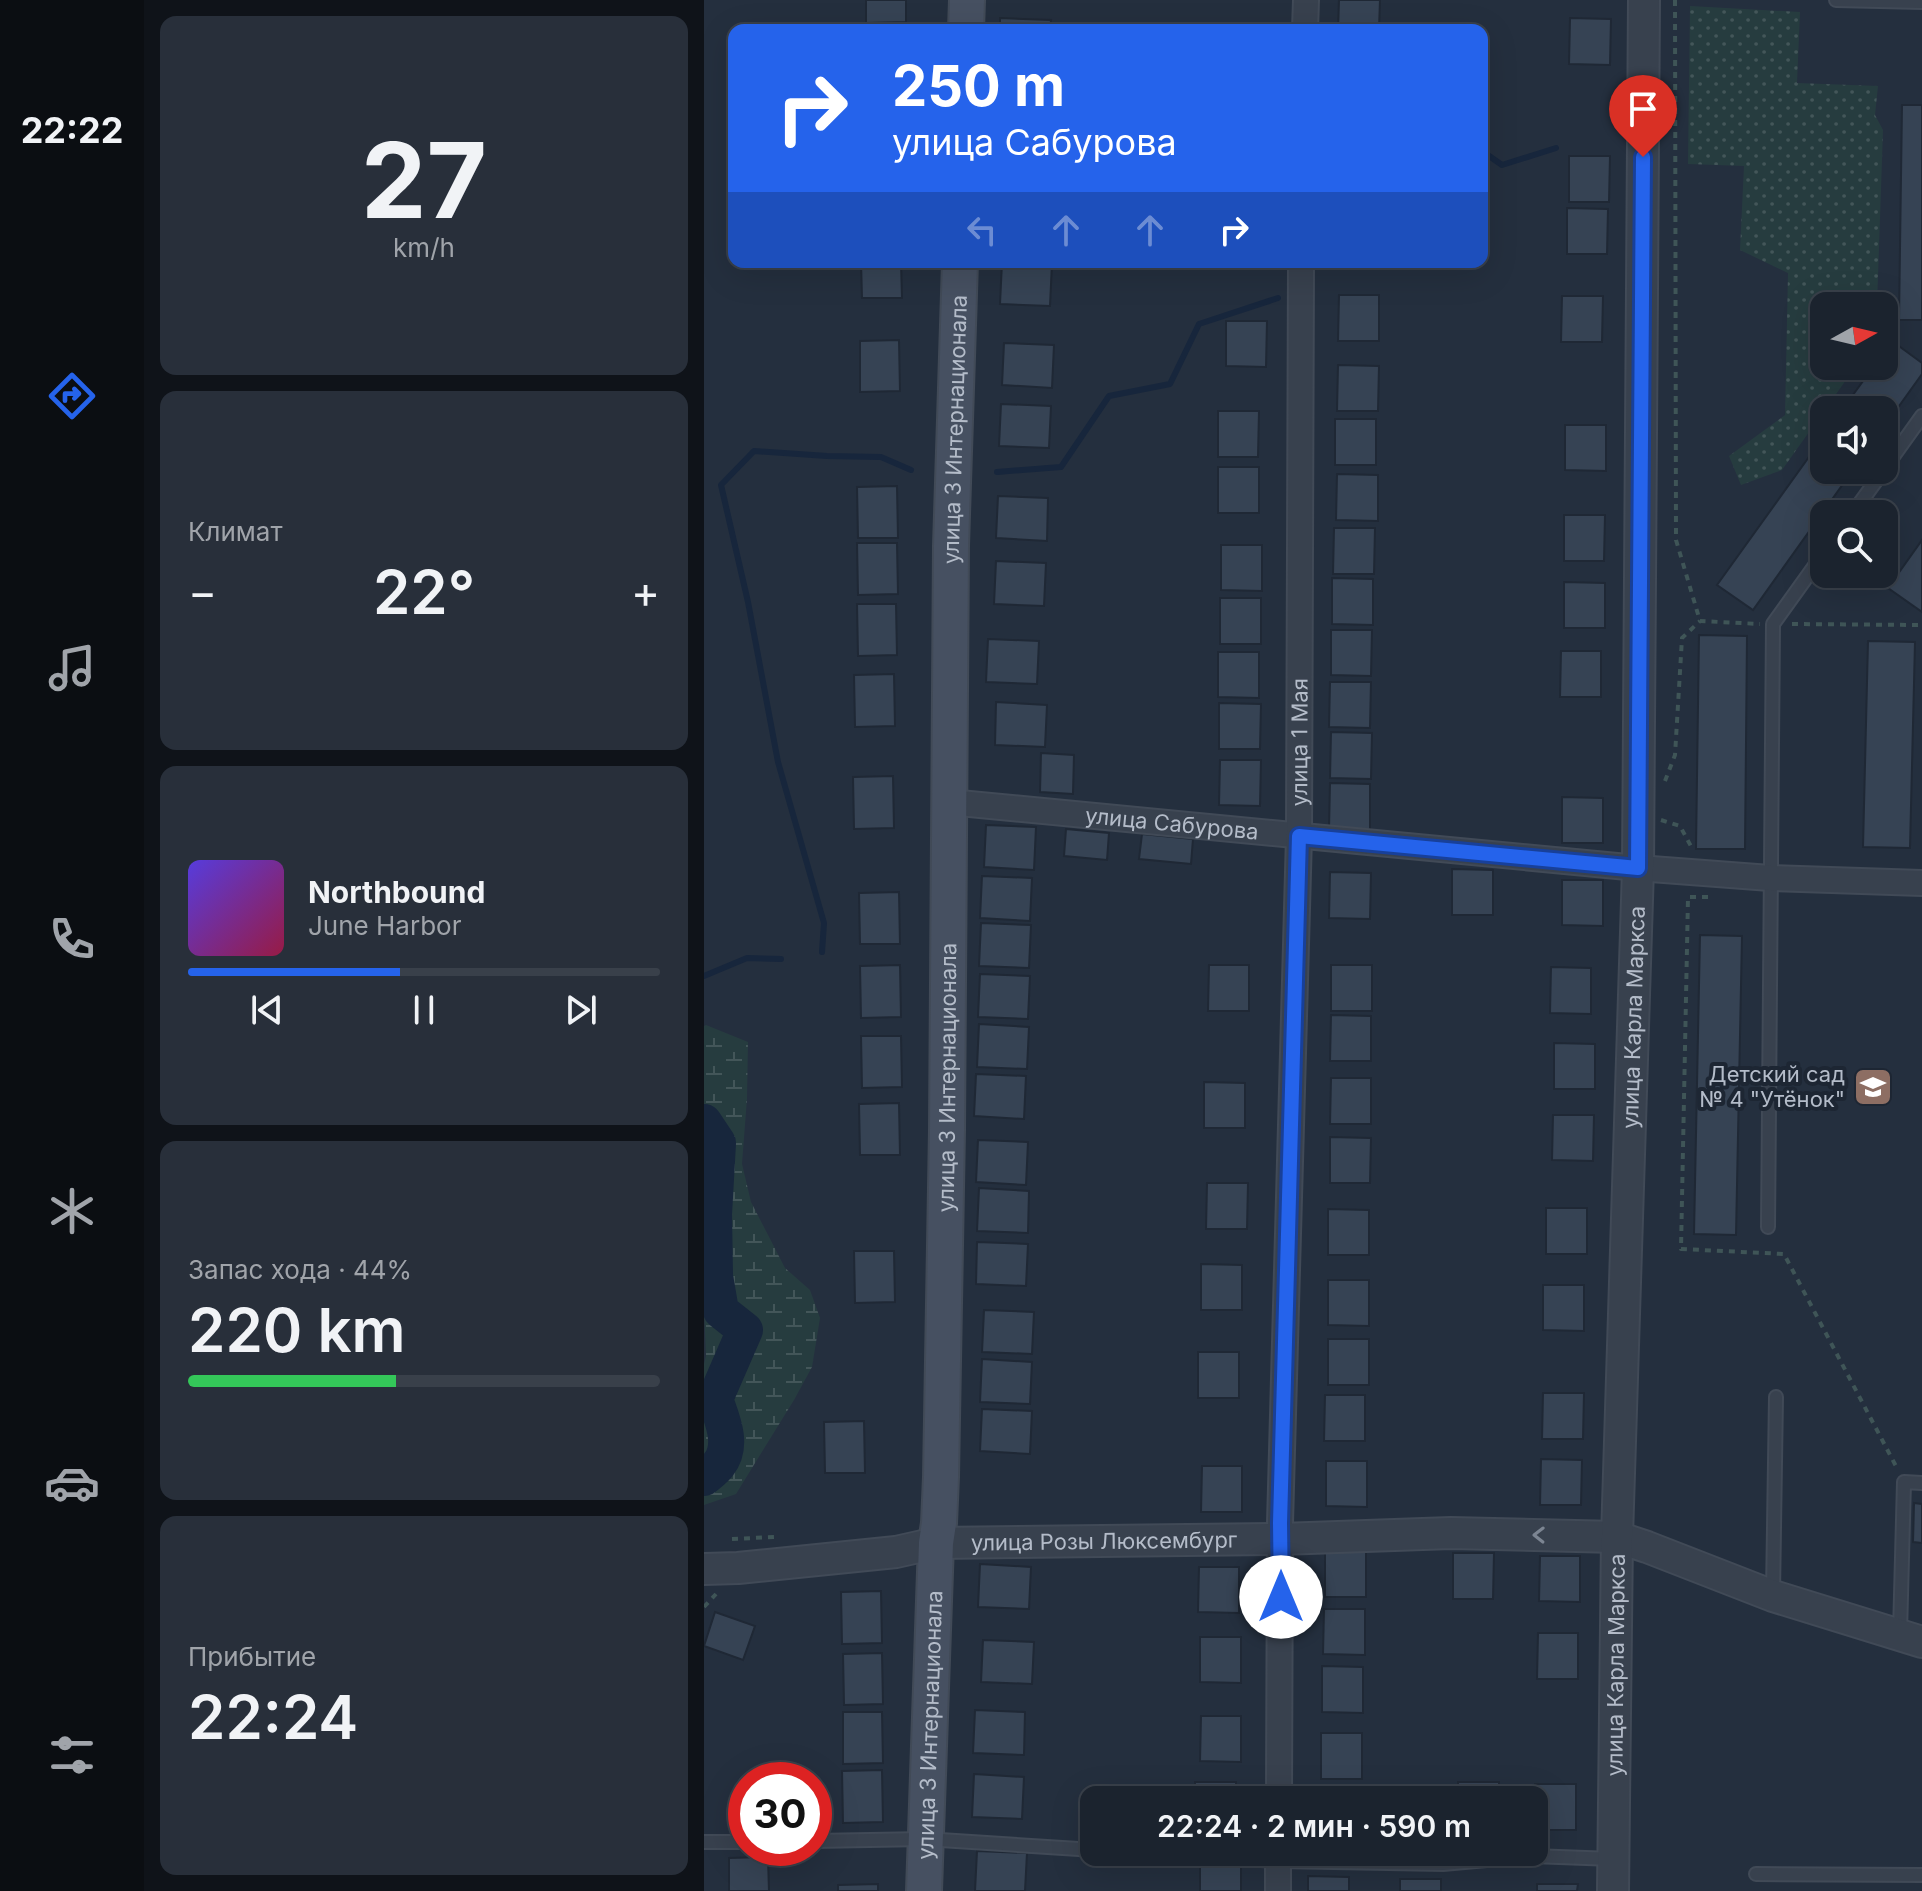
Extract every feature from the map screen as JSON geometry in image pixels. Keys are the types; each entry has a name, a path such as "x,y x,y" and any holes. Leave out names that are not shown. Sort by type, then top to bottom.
{"main road":[{"path":"966,24 967,0"},
{"name":"улица 3 Интернационала","path":"924,1891 941,1477 951,546 960,268"}],"street":[{"path":"1305,24 1306,0"},
{"name":"улица Карла Маркса","path":"1613,1891 1617,1537 1638,868 1644,0"},
{"name":"улица 1 Мая","path":"1279,1786 1281,1491 1299,836 1301,268"},
{"name":"улица Сабурова","path":"949,802 1638,868 1770,878 1922,883"},
{"name":"улица Розы Люксембург","path":"704,1569 896,1552 936,1543 1281,1539 1451,1533 1617,1537 1773,1596 1911,1639"},
{"path":"1278,1866 1278,1891"}],"lane":[{"path":"1836,0 1922,2"},
{"path":"1898,450 1922,416"},
{"path":"1768,1227 1773,624 1810,572"},
{"path":"1773,1596 1776,1397"},
{"path":"1911,1639 1904,1482 1922,1483"},
{"path":"832,1841 925,1839 1080,1849"},
{"path":"704,1842 728,1842"},
{"path":"1548,1857 1613,1859"},
{"path":"1756,1874 1922,1875"}],"path":[{"path":"1675,0 1676,540 1700,621"},
{"path":"1661,792 1675,755 1682,638 1700,621 1922,625"}],"green space":[{"path":"1690,6 1800,12 1797,83 1878,86 1875,115 1883,130 1877,292 1810,292 1810,380 1846,380 1835,396 1810,396 1810,431 1782,470 1741,485 1729,456 1785,415 1788,273 1740,250 1744,166 1688,164"},
{"path":"704,1026 748,1042 742,1164 751,1202 785,1268 810,1290 820,1318 812,1367 736,1494 704,1505"}],"building":[{"path":"866,0 906,0 906,22 866,23"},
{"path":"1339,0 1380,0 1379,24 1338,24"},
{"path":"1000,18 1051,20 1051,24 1000,24"},
{"path":"1570,18 1611,19 1610,65 1569,64"},
{"path":"1902,105 1922,105 1922,320 1899,320"},
{"path":"1569,156 1610,156 1609,202 1569,202"},
{"path":"1567,208 1608,209 1607,254 1567,254"},
{"path":"861,268 901,268 902,298 862,298"},
{"path":"1002,268 1052,268 1050,306 1000,304"},
{"path":"1339,295 1379,295 1379,341 1338,341"},
{"path":"1562,296 1603,296 1602,342 1561,342"},
{"path":"1226,321 1267,321 1266,367 1226,366"},
{"path":"899,340 900,391 860,392 860,341"},
{"path":"1004,343 1054,345 1052,388 1002,385"},
{"path":"1898,345 1922,363 1922,374 1898,407 1898,396 1852,396 1864,380 1898,380"},
{"path":"1338,365 1379,366 1378,411 1337,411"},
{"path":"1001,404 1051,406 1049,448 999,446"},
{"path":"1218,411 1259,411 1258,457 1218,457"},
{"path":"1335,419 1376,419 1376,465 1335,465"},
{"path":"1565,425 1606,425 1606,471 1565,470"},
{"path":"1810,455 1810,484 1843,484 1832,500 1810,500 1810,530 1753,610 1717,585"},
{"path":"1218,467 1259,467 1259,513 1218,513"},
{"path":"1337,474 1378,475 1378,521 1336,520"},
{"path":"897,486 898,538 858,538 857,487"},
{"path":"998,496 1048,498 1047,541 996,538"},
{"path":"1564,515 1605,515 1604,561 1564,561"},
{"path":"1334,528 1375,528 1374,574 1333,574"},
{"path":"1922,540 1922,612 1888,588 1898,588 1898,574"},
{"path":"857,543 897,543 898,594 858,595"},
{"path":"1221,545 1262,545 1262,591 1221,590"},
{"path":"996,561 1046,563 1044,606 994,604"},
{"path":"1332,578 1373,579 1373,625 1332,624"},
{"path":"1564,582 1605,583 1605,628 1564,628"},
{"path":"1220,598 1261,598 1261,644 1220,644"},
{"path":"857,604 896,604 897,655 858,656"},
{"path":"1331,630 1372,630 1371,676 1331,675"},
{"path":"1699,635 1747,636 1745,849 1696,849"},
{"path":"988,639 1039,641 1037,684 986,682"},
{"path":"1868,641 1915,642 1910,848 1863,847"},
{"path":"1561,651 1601,651 1601,697 1560,697"},
{"path":"1218,652 1259,652 1259,698 1218,697"},
{"path":"894,674 895,726 855,727 854,675"},
{"path":"1330,682 1371,682 1370,728 1329,727"},
{"path":"996,702 1047,705 1045,747 995,745"},
{"path":"1219,703 1261,704 1260,749 1219,749"},
{"path":"1331,732 1372,733 1371,779 1330,778"},
{"path":"1041,753 1074,755 1073,794 1040,792"},
{"path":"1220,760 1261,760 1260,806 1219,805"},
{"path":"893,776 894,828 854,829 853,777"},
{"path":"1330,783 1370,784 1370,830 1329,829"},
{"path":"1562,797 1603,798 1603,843 1562,843"},
{"path":"986,825 1036,827 1034,870 984,867"},
{"path":"1066,829 1109,833 1107,860 1064,856"},
{"path":"1142,834 1193,839 1191,864 1139,859"},
{"path":"1452,869 1493,870 1493,915 1452,915"},
{"path":"1330,872 1371,873 1370,919 1329,918"},
{"path":"982,876 1032,878 1030,921 980,918"},
{"path":"1562,880 1603,880 1603,926 1562,925"},
{"path":"899,892 900,944 860,944 859,893"},
{"path":"981,923 1031,925 1029,968 979,966"},
{"path":"1700,935 1742,936 1736,1235 1694,1234"},
{"path":"900,965 901,1017 861,1018 860,966"},
{"path":"1209,965 1249,965 1249,1011 1208,1011"},
{"path":"1331,965 1372,965 1372,1011 1331,1011"},
{"path":"1551,967 1591,968 1591,1014 1550,1013"},
{"path":"980,974 1030,976 1028,1019 978,1017"},
{"path":"1331,1015 1371,1016 1371,1061 1330,1061"},
{"path":"979,1024 1029,1027 1027,1069 977,1067"},
{"path":"861,1036 901,1036 902,1087 862,1088"},
{"path":"1554,1043 1595,1044 1595,1089 1554,1089"},
{"path":"976,1074 1026,1076 1024,1119 974,1116"},
{"path":"1331,1078 1371,1078 1371,1124 1330,1124"},
{"path":"1204,1082 1245,1083 1245,1128 1204,1128"},
{"path":"899,1103 900,1155 860,1155 859,1104"},
{"path":"1553,1115 1594,1115 1593,1161 1552,1160"},
{"path":"1330,1137 1371,1138 1370,1183 1330,1183"},
{"path":"978,1140 1028,1142 1026,1185 976,1182"},
{"path":"1207,1183 1248,1183 1247,1229 1206,1229"},
{"path":"979,1188 1029,1191 1028,1233 977,1231"},
{"path":"1546,1208 1587,1208 1587,1254 1546,1254"},
{"path":"1328,1209 1369,1210 1369,1255 1328,1255"},
{"path":"977,1242 1028,1244 1026,1286 976,1284"},
{"path":"854,1251 894,1251 895,1302 855,1303"},
{"path":"1201,1264 1242,1265 1242,1310 1201,1310"},
{"path":"1328,1280 1369,1280 1369,1326 1328,1325"},
{"path":"1543,1285 1584,1285 1584,1331 1543,1330"},
{"path":"984,1310 1034,1312 1032,1354 982,1352"},
{"path":"1328,1339 1369,1339 1369,1385 1328,1385"},
{"path":"1198,1352 1239,1352 1239,1398 1198,1398"},
{"path":"982,1359 1032,1362 1030,1404 980,1402"},
{"path":"1543,1393 1584,1393 1583,1439 1542,1439"},
{"path":"1325,1395 1365,1395 1365,1441 1324,1441"},
{"path":"982,1409 1032,1411 1030,1454 980,1451"},
{"path":"864,1421 865,1473 825,1473 824,1422"},
{"path":"1541,1459 1582,1460 1581,1505 1540,1505"},
{"path":"1326,1461 1367,1461 1367,1507 1326,1506"},
{"path":"1202,1466 1242,1466 1242,1512 1201,1512"},
{"path":"1914,1503 1922,1504 1922,1543 1913,1542"},
{"path":"1325,1551 1366,1551 1366,1597 1325,1597"},
{"path":"1453,1553 1494,1553 1493,1599 1453,1599"},
{"path":"1540,1556 1580,1556 1580,1602 1539,1601"},
{"path":"980,1564 1031,1567 1029,1609 978,1607"},
{"path":"1199,1567 1239,1567 1239,1613 1198,1612"},
{"path":"881,1591 882,1643 842,1644 841,1592"},
{"path":"1324,1609 1365,1609 1365,1655 1323,1654"},
{"path":"715,1612 755,1626 743,1660 704,1646"},
{"path":"1538,1633 1578,1633 1578,1679 1537,1679"},
{"path":"1200,1637 1241,1637 1241,1683 1200,1682"},
{"path":"983,1640 1034,1642 1032,1684 981,1682"},
{"path":"882,1653 883,1704 844,1705 843,1654"},
{"path":"1322,1666 1363,1667 1363,1713 1322,1712"},
{"path":"975,1710 1025,1712 1024,1755 973,1753"},
{"path":"843,1712 882,1712 883,1763 843,1764"},
{"path":"1201,1716 1241,1716 1241,1762 1200,1761"},
{"path":"1321,1733 1362,1733 1362,1779 1321,1779"},
{"path":"882,1770 883,1822 843,1823 842,1771"},
{"path":"974,1774 1024,1777 1022,1819 972,1817"},
{"path":"1195,1782 1236,1782 1236,1786 1195,1786"},
{"path":"1458,1782 1499,1782 1499,1786 1458,1786"},
{"path":"1576,1784 1576,1830 1548,1830 1548,1786 1535,1786"},
{"path":"977,1851 1027,1853 1025,1891 975,1891"},
{"path":"729,1866 768,1866 769,1891 729,1891"},
{"path":"1200,1866 1241,1866 1241,1891 1200,1891"},
{"path":"1308,1876 1349,1877 1349,1891 1308,1891"},
{"path":"1400,1879 1441,1879 1441,1891 1400,1891"},
{"path":"878,1884 878,1891 838,1891 838,1885"},
{"path":"1537,1884 1578,1884 1577,1891 1537,1891"}],"waterway":[{"path":"1488,155 1502,165 1556,148"},
{"path":"997,472 1061,467 1109,396 1170,384 1199,324 1278,298"},
{"path":"822,952 824,923 778,762 748,602 721,485 754,451 881,457 911,470"},
{"path":"704,976 747,958 781,959"},
{"path":"704,1122 718,1143 715,1276 721,1311 745,1330 715,1399 725,1432 726,1449 718,1466 704,1478"}],"place":[{"name":"Детский сад № 4 \"Утёнок\"","path":"1873,1087"}],"route":[{"path":"1281,1597 1280,1523 1299,836 1638,868 1643,157"}]}
